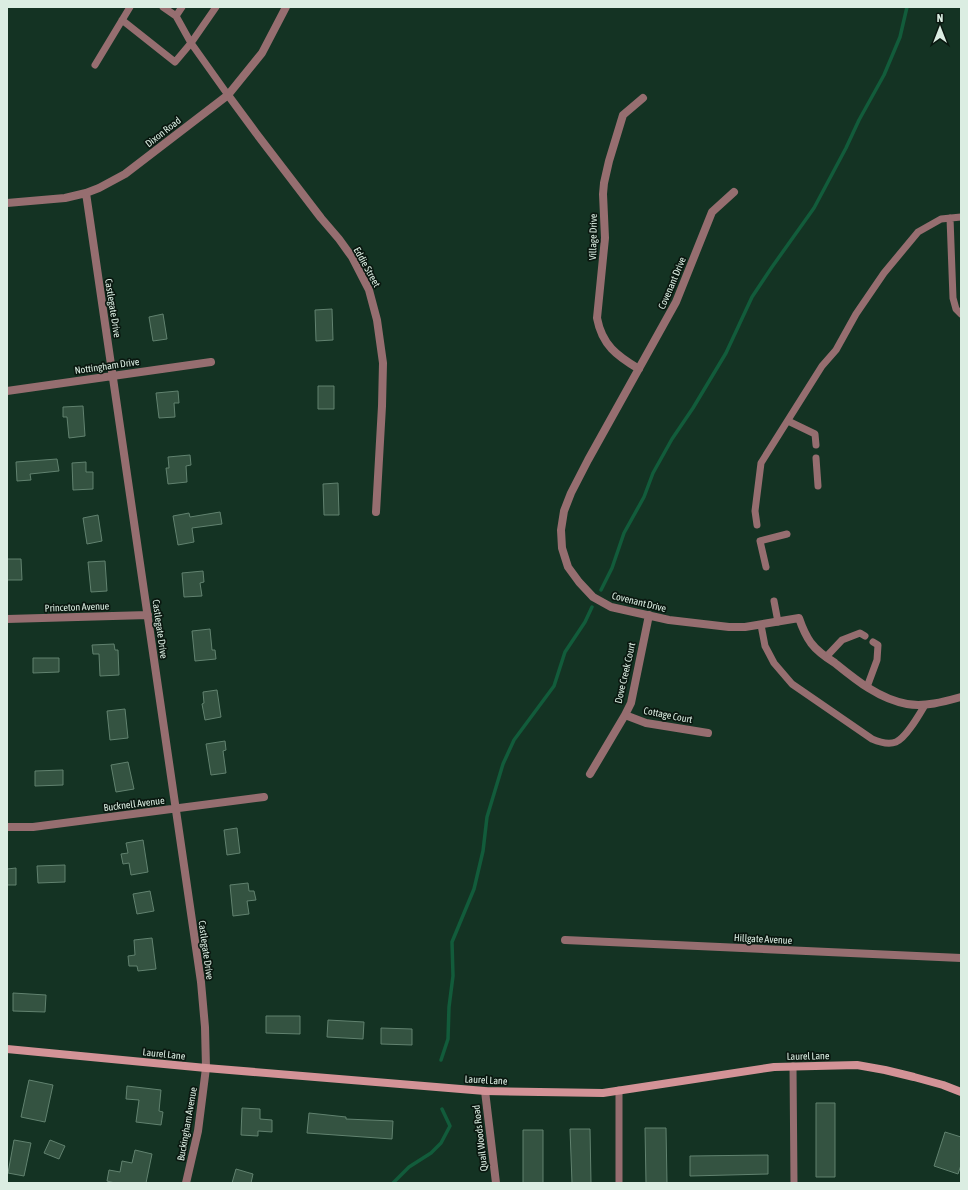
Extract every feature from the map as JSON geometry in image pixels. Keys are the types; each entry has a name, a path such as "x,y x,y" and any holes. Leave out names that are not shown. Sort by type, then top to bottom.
{"street":[{"name":"Dixon Road","path":"7,203 65,198 86,193 125,174 228,95 262,53 286,7"},
{"name":"Eddie Street","path":"228,95 260,139 339,239 352,257 370,290 377,320 383,363 376,512"},
{"name":"Village Drive","path":"639,369 625,361 608,345 599,328 597,318 605,238 604,183 611,154 624,115 643,98"},
{"name":"Covenant Drive","path":"734,192 712,212 676,302 571,493 564,511 561,530 562,548 568,567 593,597 611,607 669,620 729,628 745,628 799,618 802,628 812,644 826,657 867,687 888,699 906,704 926,705 961,697"},
{"name":"Castlegate Drive","path":"86,193 201,982 205,1027 206,1068"},
{"name":"Nottingham Drive","path":"7,391 211,362"},
{"name":"Princeton Avenue","path":"7,619 148,615"},
{"name":"Dove Creek Court","path":"590,774 625,715 630,703 648,615"},
{"name":"Cottage Court","path":"625,715 646,723 708,733"},
{"name":"Bucknell Avenue","path":"7,827 33,827 264,797"},
{"name":"Hillgate Avenue","path":"565,940 961,958"},
{"name":"Laurel Lane","path":"7,1049 206,1068 485,1091 603,1093 774,1067 856,1065 914,1077 961,1092"},
{"name":"Buckingham Avenue","path":"186,1183 198,1131 206,1068"},
{"name":"Quail Woods Road","path":"485,1091 496,1183"}],"lane":[{"path":"95,65 130,7"},
{"path":"164,7 176,16 191,43 228,95"},
{"path":"176,16 182,7"},
{"path":"122,20 175,62 191,43 216,7"},
{"path":"757,525 755,511 761,463 822,366 836,350 856,314 884,273 918,232 941,219 961,217"},
{"path":"950,218 953,298 956,309 961,314"},
{"path":"788,421 815,434 816,445"},
{"path":"816,458 818,486"},
{"path":"766,567 760,541 787,534"},
{"path":"774,601 778,622"},
{"path":"761,625 765,646 774,663 792,684 872,740 885,744 897,742 910,730 926,705"},
{"path":"826,657 842,640 860,633 865,636"},
{"path":"867,687 877,660 878,645 873,642"},
{"path":"793,1066 794,1183"},
{"path":"619,1090 620,1183"}],"building":[{"path":"332,309 333,340 316,341 315,310"},
{"path":"163,314 167,339 153,341 149,317"},
{"path":"318,386 334,386 334,409 318,409"},
{"path":"178,391 179,403 174,403 175,417 159,418 156,393"},
{"path":"83,406 85,436 69,438 67,417 63,417 63,407"},
{"path":"190,455 191,465 186,466 187,482 168,484 166,468 169,468 168,457"},
{"path":"57,459 59,471 30,474 31,480 17,481 16,462"},
{"path":"86,462 86,472 93,472 93,489 73,490 72,463"},
{"path":"338,483 339,515 324,515 323,484"},
{"path":"220,512 222,524 192,528 194,542 178,545 173,516 189,513 190,517"},
{"path":"98,515 102,541 87,544 83,518"},
{"path":"7,559 21,559 22,580 7,580"},
{"path":"105,561 107,591 91,592 88,562"},
{"path":"203,571 204,582 200,583 202,596 184,597 182,573"},
{"path":"210,629 212,650 215,650 216,659 195,661 192,631"},
{"path":"114,644 115,650 118,650 119,675 100,676 99,654 93,654 92,645"},
{"path":"33,658 59,658 59,672 33,673"},
{"path":"217,690 221,717 205,720 202,704 204,703 203,692"},
{"path":"125,709 128,738 110,740 107,711"},
{"path":"225,741 226,750 223,751 226,773 211,775 206,744"},
{"path":"128,762 134,789 116,792 111,765"},
{"path":"63,770 63,785 35,786 35,771"},
{"path":"237,828 240,853 227,855 224,830"},
{"path":"143,840 148,872 131,875 129,863 123,864 121,854 128,853 126,843"},
{"path":"65,865 65,882 38,883 37,866"},
{"path":"16,868 16,885 7,885 7,869"},
{"path":"248,883 249,891 254,891 256,900 247,901 249,914 233,916 230,885"},
{"path":"150,891 154,911 137,914 133,894"},
{"path":"152,938 156,969 138,971 137,966 129,966 128,956 135,955 134,940"},
{"path":"13,993 46,995 45,1012 13,1011"},
{"path":"266,1016 300,1016 300,1034 266,1033"},
{"path":"328,1020 364,1022 363,1039 327,1037"},
{"path":"381,1028 412,1029 412,1045 381,1044"},
{"path":"29,1080 53,1085 45,1122 21,1117"},
{"path":"127,1086 161,1090 159,1111 163,1112 161,1125 136,1122 139,1100 126,1099"},
{"path":"816,1103 835,1103 835,1177 816,1177"},
{"path":"242,1108 260,1109 260,1119 272,1120 272,1132 258,1131 258,1136 241,1135"},
{"path":"309,1113 346,1117 346,1119 393,1121 392,1139 307,1133"},
{"path":"645,1128 666,1128 667,1183 646,1183"},
{"path":"570,1129 590,1129 591,1183 572,1183"},
{"path":"523,1130 543,1130 543,1183 523,1183"},
{"path":"945,1132 961,1137 961,1165 958,1174 934,1166"},
{"path":"14,1140 31,1143 24,1176 8,1173"},
{"path":"50,1140 65,1146 59,1159 44,1153"},
{"path":"135,1150 152,1154 146,1183 115,1183 107,1181 109,1170 120,1172 122,1161 132,1163"},
{"path":"768,1155 768,1174 690,1176 690,1156"},
{"path":"236,1169 253,1174 251,1183 232,1183"}],"waterway":[{"path":"601,590 612,568 624,533 644,497 653,473 672,439 693,408 726,353 752,297 814,208 846,148 859,120 884,75 900,37 907,7"},
{"path":"441,1060 448,1039 449,1007 453,976 452,942 474,889 483,851 487,817 503,764 514,740 554,686 565,652 585,622 592,607"},
{"path":"393,1183 409,1167 431,1153 441,1143 450,1126 442,1109"}]}
